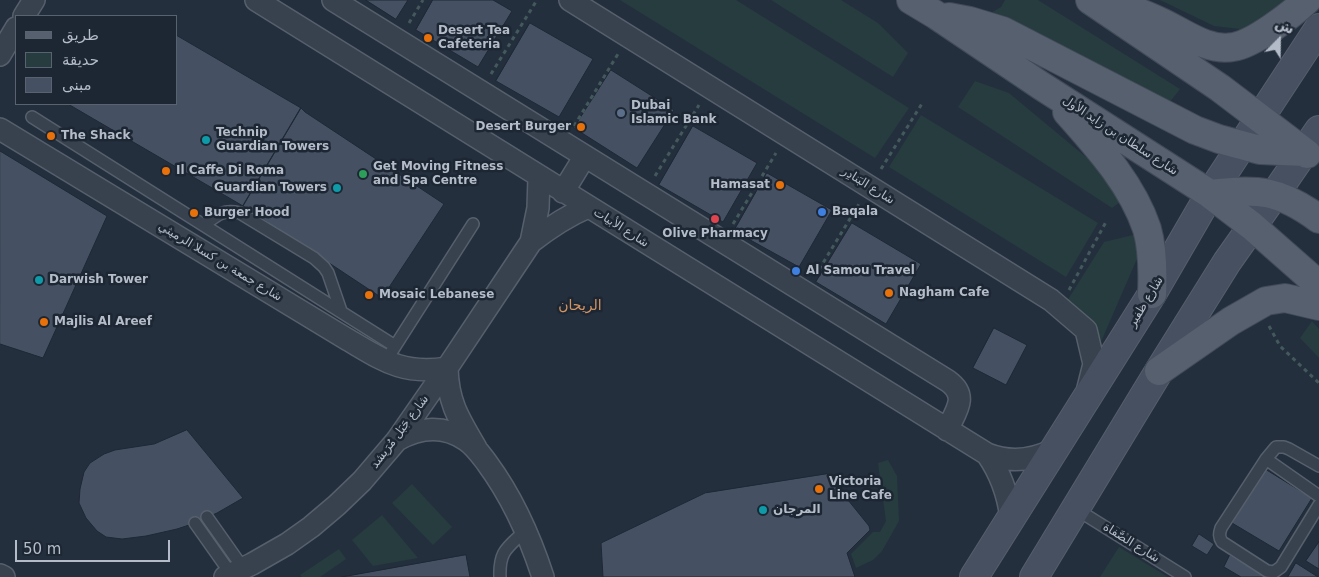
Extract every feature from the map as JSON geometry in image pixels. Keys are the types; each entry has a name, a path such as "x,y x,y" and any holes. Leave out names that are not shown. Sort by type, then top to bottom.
{"main road":[{"name":"شارع سلطان بن زايد الأول","path":"911,0 1210,194 1252,226 1319,285"},
{"path":"1090,0 1220,88 1312,158"},
{"path":"1104,0 1134,10 1208,45 1232,48 1266,32 1307,0"},
{"path":"936,15 970,21 1003,31 1195,130 1219,140 1260,150 1312,158"},
{"name":"شارع ظفير","path":"974,577 1152,294 1210,194 1319,28"},
{"path":"1040,85 1059,103 1094,144 1127,187 1136,202 1150,242 1153,274 1152,294"},
{"path":"1034,577 1227,262 1275,194 1312,158 1319,130"},
{"path":"1210,194 1241,190 1275,194 1298,205 1319,219"},
{"path":"1159,371 1230,321 1266,301 1285,298 1319,306"}],"street":[{"path":"25,15 34,0"},
{"name":"شارع الأبيات","path":"256,0 987,454 1004,459 1020,460 1032,459 1053,450"},
{"path":"334,0 954,385 960,398 947,430"},
{"name":"شارع البَنادِر","path":"579,2 629,37 1051,300 1086,330 1094,364 1083,404"},
{"name":"شارع جمعة بن كسلا الرميثي","path":"0,129 345,338 390,353 400,367 432,371 447,368"},
{"path":"563,192 585,156"},
{"name":"شارع جَبَل مُرَيشد","path":"531,242 538,208 539,177"},
{"name":"شارع جَبَل مُرَيشد","path":"233,573 287,544 311,527 362,481 397,440 531,242 560,220 588,207"},
{"path":"447,368 448,385 454,409 476,448 505,490 525,532 543,577"},
{"path":"397,440 417,431 439,430 459,436 476,448"},
{"name":"شارع الأبيات","path":"987,454 1004,484 1008,495 1011,518"},
{"path":"0,575 4,577"}],"lane":[{"path":"32,117 341,312 390,353 472,224"},
{"path":"204,225 219,214 233,211 240,213 314,258 328,272 341,312"},
{"path":"1319,466 1284,447 1276,447 1266,458 1221,528 1219,538 1222,542 1267,571 1274,572 1280,567 1319,505"},
{"path":"1266,458 1319,496"},
{"name":"شارع الصَّفاة","path":"1076,509 1185,577"},
{"path":"207,517 233,573"},
{"path":"195,523 233,573"},
{"path":"500,577 500,563 505,550 525,532"}],"path":[{"path":"399,40 424,0"},
{"path":"481,91 537,0"},
{"path":"564,143 629,37"},
{"path":"645,193 709,87"},
{"path":"805,292 923,102"},
{"path":"722,241 787,135"},
{"path":"1060,308 1107,220"},
{"path":"1258,306 1280,346 1319,383"}],"green space":[{"path":"620,0 736,0 909,108 875,158"},
{"path":"771,0 841,0 878,23 908,53 893,77"},
{"path":"1005,0 1038,0 1180,89 1170,102 991,13 1001,7"},
{"path":"1160,0 1295,0 1249,30 1214,26"},
{"path":"975,81 1009,93 1110,177 1123,200 1112,208 958,107"},
{"path":"921,115 1098,223 1066,277 889,167"},
{"path":"1141,233 1140,252 1097,351 1067,301 1104,242"},
{"path":"1312,321 1319,329 1319,358 1300,338"},
{"path":"888,460 897,476 899,521 882,551 873,560 856,568 851,554 873,532 880,532 886,521 878,463"},
{"path":"412,484 452,527 433,545 392,503"},
{"path":"382,515 418,558 373,566 352,540"},
{"path":"1119,547 1168,577 1100,577"},
{"path":"339,549 346,559 320,577 302,577 300,575"}],"building":[{"path":"366,0 408,0 396,19"},
{"path":"433,0 493,0 512,11 478,67 416,30"},
{"path":"530,23 593,59 559,117 496,81"},
{"name":"Technip Guardian Towers","path":"178,36 301,108 243,206 70,105 178,105"},
{"path":"611,70 674,110 637,168 574,128"},
{"name":"Guardian Towers","path":"301,108 444,204 382,298 243,206"},
{"path":"693,126 757,163 723,222 659,185"},
{"name":"Darwish Tower","path":"0,151 107,216 43,358 0,344"},
{"path":"767,173 832,210 799,267 734,231"},
{"path":"852,223 921,264 886,324 816,282"},
{"path":"994,328 1027,345 1006,385 973,368"},
{"path":"187,430 243,498 217,513 177,529 122,539 106,537 97,531 86,518 79,503 84,472 90,463 104,454 115,450 154,444"},
{"path":"1265,469 1312,498 1279,551 1232,523"},
{"name":"المرجان","path":"827,474 869,526 870,530 847,553 855,577 603,577 601,543 705,493"},
{"path":"1199,534 1214,544 1207,555 1192,546"},
{"path":"1319,542 1319,569 1306,561"},
{"path":"466,555 470,577 342,577"},
{"path":"1230,555 1266,577 1241,577 1224,567"},
{"path":"1296,563 1318,577 1288,577"}],"place":[{"name":"Desert Tea Cafeteria","path":"428,38"},
{"name":"Dubai Islamic Bank","path":"621,113"},
{"name":"Desert Burger","path":"581,127"},
{"name":"The Shack","path":"51,136"},
{"name":"Technip Guardian Towers","path":"206,140"},
{"name":"Il Caffe Di Roma","path":"166,171"},
{"name":"Get Moving Fitness and Spa Centre","path":"363,174"},
{"name":"Hamasat","path":"780,185"},
{"name":"Guardian Towers","path":"337,188"},
{"name":"Baqala","path":"822,212"},
{"name":"Burger Hood","path":"194,213"},
{"name":"Olive Pharmacy","path":"715,219"},
{"name":"Al Samou Travel","path":"796,271"},
{"name":"Darwish Tower","path":"39,280"},
{"name":"Nagham Cafe","path":"889,293"},
{"name":"Mosaic Lebanese","path":"369,295"},
{"name":"Majlis Al Areef","path":"44,322"},
{"name":"Victoria Line Cafe","path":"819,489"},
{"name":"المرجان","path":"763,510"}],"district":[{"name":"الريحان","path":"580,306"}]}
